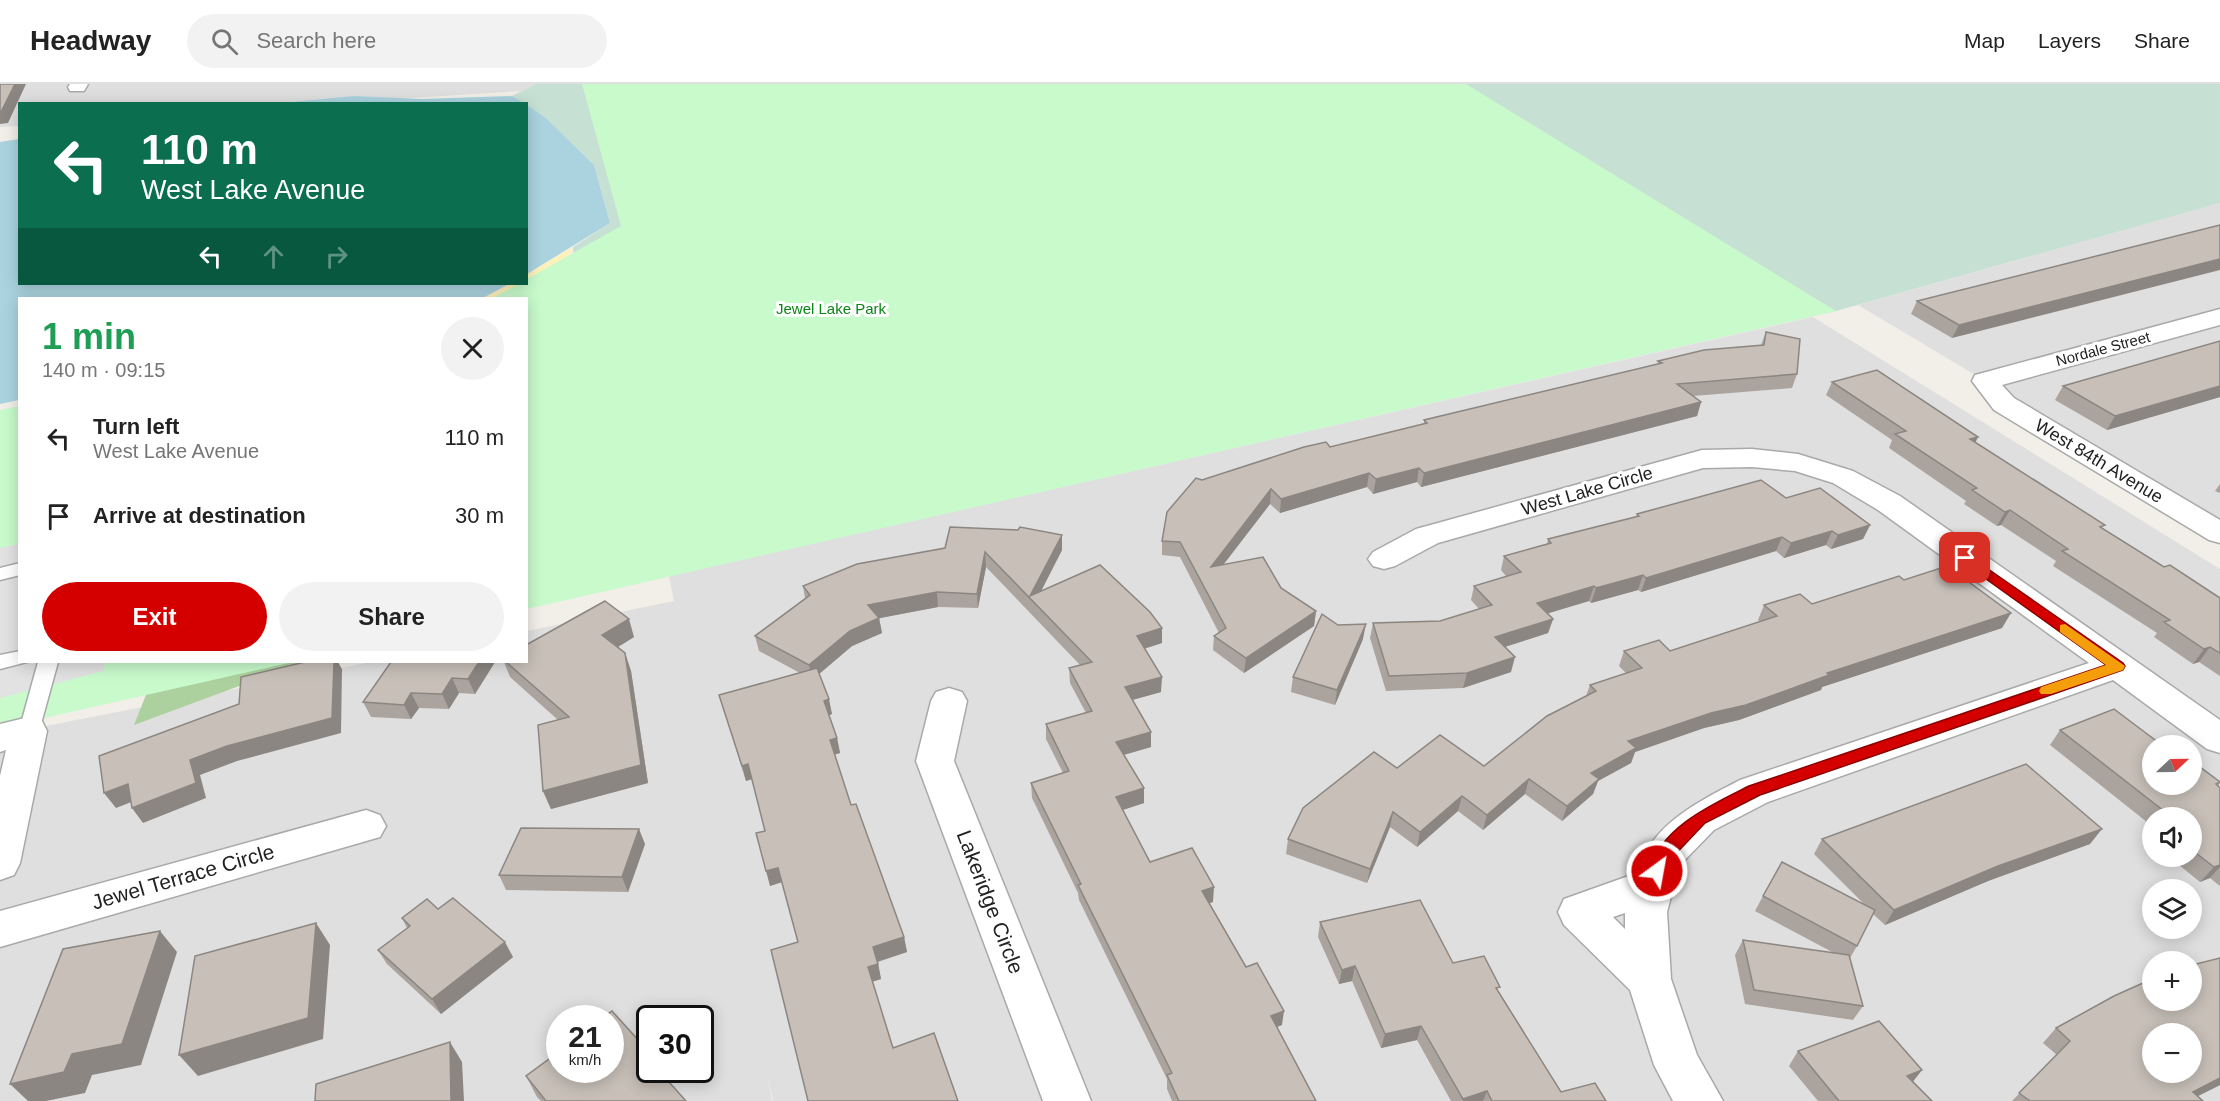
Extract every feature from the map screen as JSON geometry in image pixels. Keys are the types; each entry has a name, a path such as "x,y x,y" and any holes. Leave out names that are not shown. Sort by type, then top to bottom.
{"street":[{"name":"Nordale Street","path":"1985,381 2220,317"},
{"name":"West 84th Avenue","path":"1985,381 2004,404 2220,533"},
{"name":"West Lake Circle","path":"1384,559 1427,536 1702,459 1752,458 1798,463 1843,477 1889,503 2220,739"},
{"path":"1700,1101 1677,1065 1649,979 1646,912 1661,859 1700,819 1754,791 2117,666"},
{"name":"Lakeridge Circle","path":"949,701 934,761 1067,1101"},
{"path":"0,863 15,735"},
{"name":"Jewel Terrace Circle","path":"0,929 366,826"},
{"path":"1649,979 1579,912 1654,884"}],"lane":[{"path":"0,573 18,569"},
{"path":"0,662 18,658"},
{"path":"15,735 48,663"}],"shaded area":[{"path":"0,84 540,84 522,91 344,102 18,102 18,126 0,127"},
{"path":"2220,203 2220,521 1858,305"},
{"path":"1813,317 2220,569 2220,1101 773,1101 767,1072 772,1101 0,1101 0,735 366,663 528,663 528,631 674,601 669,576"},
{"path":"18,544 18,663 105,663 103,671 0,698 0,548"}],"green space":[{"name":"Jewel Lake Park","path":"536,84 2220,84 2220,203 1836,311 756,556 575,297 573,247 610,223 594,165 546,118 528,106 528,102 521,102 512,96"},
{"name":"Jewel Lake Park","path":"582,84 1466,84 1836,311 528,609 528,297 494,297 517,285 528,285 528,278 621,226"},
{"path":"18,406 18,663 289,663 0,728 0,410"},
{"path":"159,663 312,663 285,669 134,725"}],"sand":[{"path":"573,247 556,284 528,297 485,297 507,285 528,285 528,273"}],"water":[{"path":"354,96 422,99 512,96 522,102 292,102"},
{"path":"528,106 546,118 594,165 610,223 528,273"},
{"path":"18,139 18,285 507,285 485,297 18,297 18,400 0,404 0,142"}],"building":[{"path":"0,84 15,84 1,112 0,112"},
{"path":"2220,225 2220,259 1959,325 1917,301"},
{"path":"1766,332 1800,339 1797,374 1677,384 1701,402 1424,473 1419,468 1376,479 1369,473 1281,499 1271,489 1211,567 1263,557 1281,588 1316,611 1246,658 1214,636 1226,628 1180,542 1162,541 1167,512 1196,478 1202,480 1304,447 1326,442 1330,447 1427,423 1424,420 1662,363 1658,361 1704,350 1764,345"},
{"path":"2220,341 2220,386 2115,416 2063,386"},
{"path":"1877,370 1978,437 1970,439 2105,525 2100,527 2164,567 2170,565 2220,598 2220,653 2210,647 2204,649 2164,622 2170,620 2062,551 2068,549 2010,510 2005,512 1972,490 1977,488 1895,434 1906,431 1832,382"},
{"path":"1761,480 1786,498 1820,488 1870,525 1838,535 1832,531 1791,543 1782,537 1646,578 1643,575 1596,588 1594,586 1537,603 1553,619 1495,637 1515,657 1467,673 1389,676 1373,623 1440,621 1492,605 1474,586 1521,572 1504,556 1551,543 1548,539 1639,516 1637,514"},
{"path":"950,527 1018,530 1020,527 1062,535 1030,596 1100,565 1150,612 1162,628 1137,636 1162,677 1125,687 1151,732 1116,742 1144,788 1116,797 1150,862 1192,848 1214,887 1202,891 1246,967 1257,963 1284,1011 1271,1016 1316,1101 1179,1101 1167,1075 1172,1073 1078,885 1081,884 1031,783 1069,771 1046,724 1092,711 1069,668 1092,662 985,552 977,594 937,592 868,605 879,618 850,631 809,665 755,636 810,595 803,586 857,564 945,548"},
{"path":"1947,566 2011,613 1827,673 1829,675 1746,705 1711,713 1628,741 1636,748 1591,773 1599,779 1567,806 1529,779 1487,815 1462,796 1420,832 1393,812 1370,869 1288,839 1303,808 1374,752 1397,768 1440,735 1484,766 1547,716 1596,691 1590,685 1642,668 1624,651 1659,640 1670,651 1777,616 1764,605 1800,594 1812,604 1899,576 1904,580"},
{"path":"605,601 629,619 602,635 625,653 641,765 543,791 538,725 569,717 507,663 528,663 528,644"},
{"path":"1322,614 1338,625 1366,624 1337,690 1293,677"},
{"path":"301,663 334,663 332,718 227,746 190,760 196,783 132,808 128,784 104,793 99,756 239,704 241,677"},
{"path":"390,663 478,663 468,679 452,678 442,694 411,693 404,705 363,702"},
{"path":"817,668 829,699 824,701 837,738 830,740 851,805 856,804 904,937 873,947 878,964 868,967 893,1048 934,1033 958,1101 808,1101 771,950 798,942 778,868 766,871 756,833 765,831 748,764 742,766 719,695"},
{"path":"2114,709 2148,735 2142,735 2142,794 2060,730"},
{"path":"2026,764 2102,829 1998,866 1894,910 1822,839"},
{"path":"2202,768 2220,782 2216,784 2220,788 2220,865 2214,867 2202,858 2202,807 2159,807 2143,795 2202,795"},
{"path":"521,828 639,829 622,877 499,875"},
{"path":"1782,862 1875,910 1857,946 1763,896"},
{"path":"453,898 505,942 432,999 378,950 410,926 402,918 427,899 438,909"},
{"path":"1420,900 1453,963 1484,956 1500,987 1496,988 1561,1092 1595,1083 1606,1101 1492,1101 1487,1091 1463,1099 1421,1026 1385,1034 1355,966 1342,970 1320,922"},
{"path":"316,923 308,1018 179,1055 195,956"},
{"path":"160,931 122,1044 72,1054 64,1072 10,1084 63,949"},
{"path":"1743,940 1849,955 1863,1006 1754,990"},
{"path":"2220,958 2220,1078 2193,1092 2203,1101 2030,1101 2019,1093 2070,1041 2056,1028 2142,983 2142,1011 2202,1011 2202,962"},
{"path":"1879,1021 1922,1070 1907,1076 1932,1101 1839,1101 1798,1051"},
{"path":"624,1024 636,1038 636,1083 670,1083 686,1101 546,1101 526,1076 546,1061 546,1083 624,1083"},
{"path":"450,1042 451,1101 315,1101 316,1084"}],"slow traffic":[{"path":"2046,691 2117,666 2065,629"}],"route":[{"path":"1657,871 1661,859 1700,819 1754,791 2117,666 1965,558"}]}
